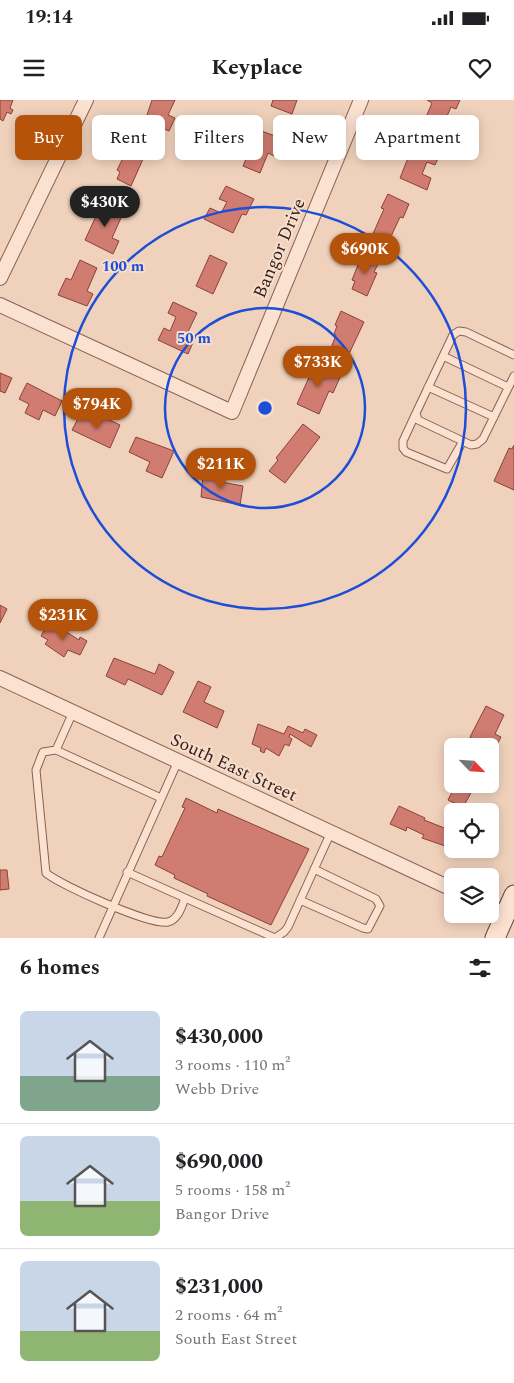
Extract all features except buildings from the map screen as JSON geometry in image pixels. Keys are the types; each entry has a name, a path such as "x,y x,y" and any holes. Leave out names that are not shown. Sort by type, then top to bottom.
{"main road":[{"path":"499,909 514,895"},
{"path":"495,938 497,923"}],"street":[{"path":"0,278 86,100"},
{"name":"Bangor Drive","path":"0,305 232,412 361,100"},
{"name":"South East Street","path":"0,678 444,885"}],"lane":[{"path":"462,441 447,469 406,452 403,448 403,442 453,335 459,331 466,332 514,355"},
{"path":"443,356 508,387"},
{"path":"416,413 418,420 462,441 477,444 483,440 514,376"},
{"path":"428,386 494,417"},
{"path":"56,750 73,712"},
{"path":"160,798 56,750 43,752 36,770 44,868 51,877 111,906 154,923 169,922 176,917 186,898"},
{"path":"99,938 126,872 178,761"},
{"path":"126,872 275,938 288,927 331,832"},
{"path":"300,900 363,928 368,929 376,917 380,906 376,899 314,869"}]}
